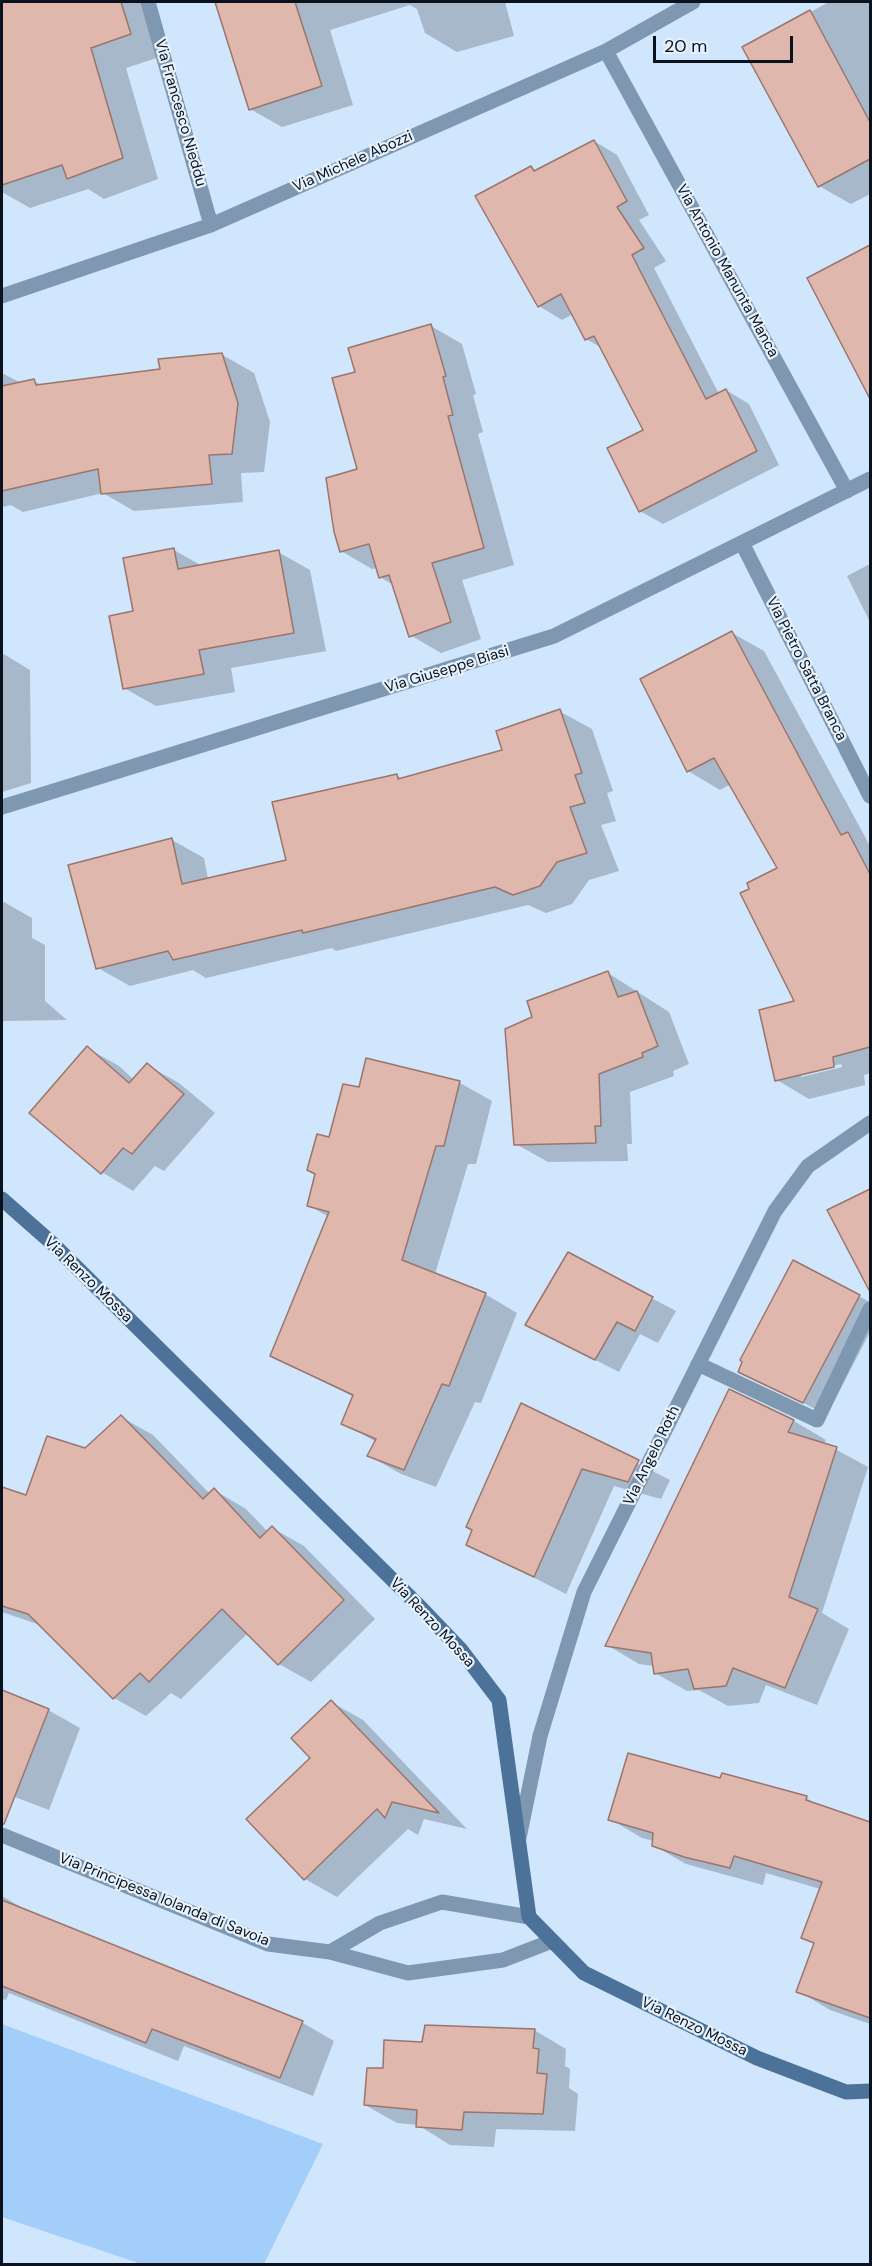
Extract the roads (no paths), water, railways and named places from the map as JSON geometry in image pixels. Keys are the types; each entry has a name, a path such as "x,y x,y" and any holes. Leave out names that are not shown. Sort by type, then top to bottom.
{"main road":[{"name":"Via Renzo Mossa","path":"2,1199 52,1244 461,1650 499,1700 529,1917 552,1941 584,1973 757,2058 846,2092 870,2091"}],"street":[{"name":"Via Francesco Nieddu","path":"148,2 211,225"},
{"name":"Via Michele Abozzi","path":"2,296 211,225 606,51 693,2"},
{"name":"Via Antonio Manunta Manca","path":"606,51 847,491"},
{"name":"Via Giuseppe Biasi","path":"2,807 554,636 870,479"},
{"name":"Via Pietro Satta Branca","path":"742,543 870,796"},
{"name":"Via Angelo Roth","path":"519,1838 540,1736 584,1592 775,1210 808,1166 870,1123"},
{"path":"698,1364 817,1420 870,1309"},
{"name":"Via Principessa Iolanda di Savoia","path":"2,1835 268,1944 330,1952 408,1973 503,1960 552,1941"},
{"path":"330,1952 380,1923 442,1902 529,1917"}]}
